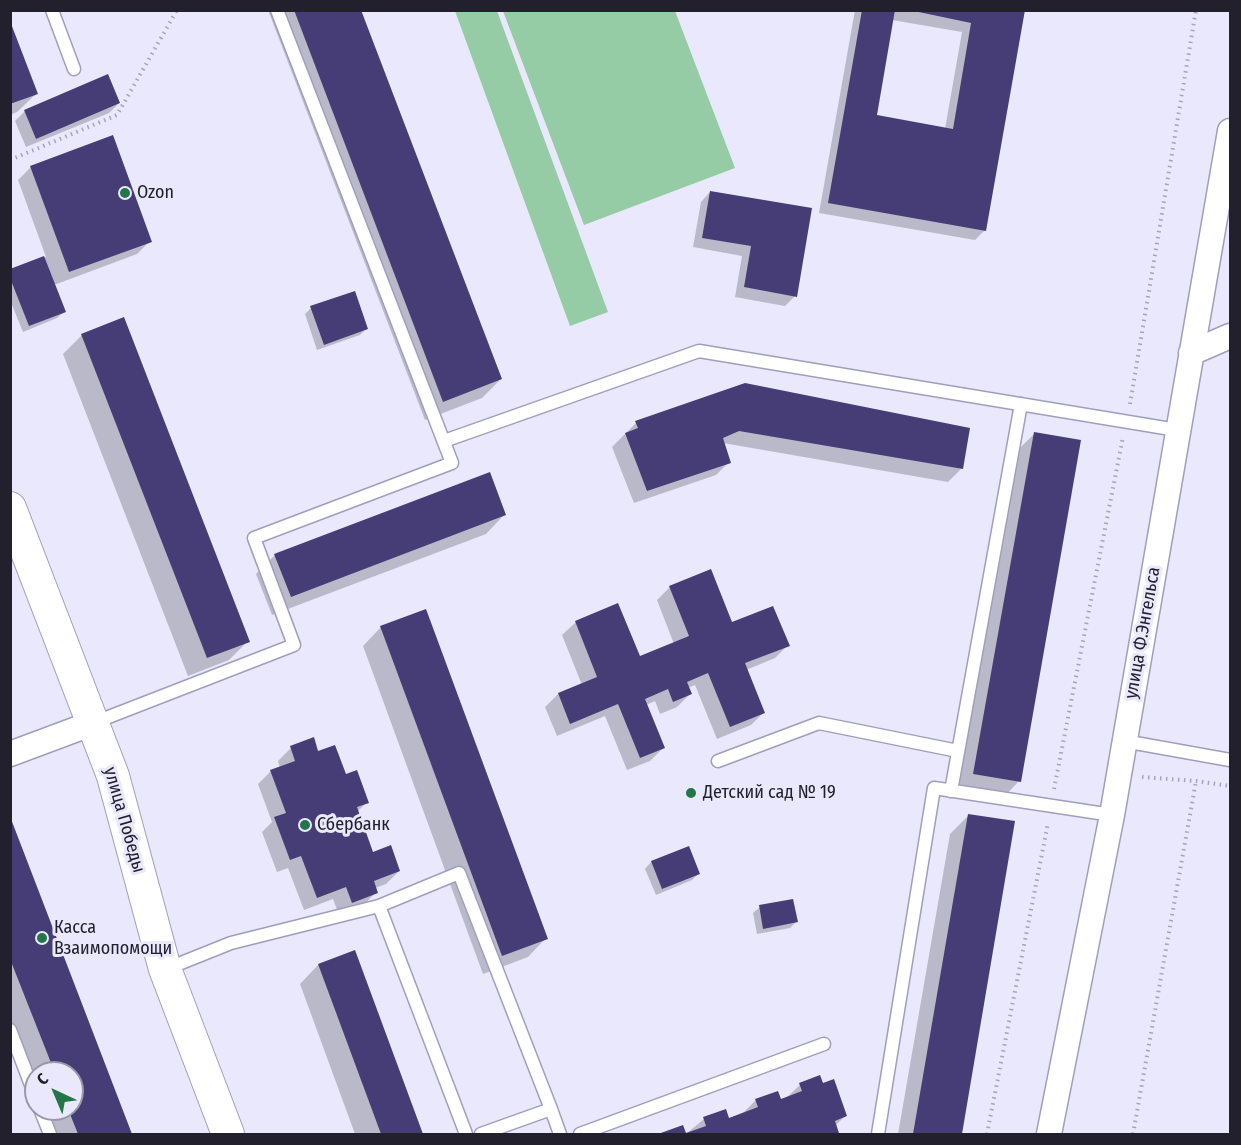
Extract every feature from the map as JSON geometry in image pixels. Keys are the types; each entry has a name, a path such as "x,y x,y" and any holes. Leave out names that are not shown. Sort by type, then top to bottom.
{"street":[{"name":"улица Ф.Энгельса","path":"1049,1134 1112,814 1230,131"},
{"path":"1191,353 1230,336"},
{"name":"улица Победы","path":"10,508 113,776 165,969 228,1134"},
{"path":"10,754 93,723"}],"lane":[{"path":"52,10 74,69"},
{"path":"93,723 294,645 254,538 452,463 277,10"},
{"path":"444,441 699,351 1178,430"},
{"path":"951,791 1021,404"},
{"path":"718,761 819,723 958,751"},
{"path":"1124,741 1230,760"},
{"path":"878,1134 934,788 1051,807 1112,814"},
{"path":"165,969 231,943 379,906 459,873 560,1134"},
{"path":"379,906 466,1134"},
{"path":"10,1030 24,1067"},
{"path":"580,1134 824,1044"},
{"path":"481,1134 551,1110"}],"path":[{"path":"10,160 117,115 177,10"},
{"path":"987,1134 1126,422 1196,10"},
{"path":"1141,777 1230,786"},
{"path":"1133,1134 1196,781"}],"green space":[{"path":"455,11 497,11 608,312 570,326"},
{"path":"503,11 675,11 735,168 584,225"}],"building":[{"path":"294,10 361,10 502,379 443,402"},
{"path":"862,10 895,10 877,115 953,129 971,23 909,10 1025,10 986,231 828,203"},
{"path":"10,21 38,94 10,104"},
{"path":"108,74 120,103 36,139 24,110"},
{"path":"113,135 152,242 69,272 30,166"},
{"path":"710,191 812,208 797,297 744,287 751,246 702,238"},
{"path":"44,256 66,312 29,326 10,278 10,269"},
{"path":"355,291 368,329 324,345 310,306"},
{"path":"124,317 250,642 207,658 81,334"},
{"path":"745,383 970,428 963,469 739,431 723,438 731,463 647,491 625,433 638,428 635,421"},
{"path":"1034,432 1081,440 1021,782 973,774"},
{"path":"490,472 506,515 291,597 274,554"},
{"path":"711,569 732,622 773,606 790,646 745,663 765,713 730,727 708,673 687,682 692,694 673,702 668,689 645,699 665,748 640,758 618,704 570,724 558,693 597,677 575,621 618,603 640,656 689,636 669,586"},
{"path":"426,609 548,939 502,956 380,626"},
{"path":"314,737 318,751 335,745 346,774 357,770 369,803 357,807 373,852 391,845 400,871 374,881 378,893 352,903 346,887 317,898 301,856 290,860 274,817 286,813 270,770 295,761 290,746"},
{"path":"968,814 1015,821 962,1134 913,1134"},
{"path":"11,819 132,1134 78,1134 73,1121 84,1121 84,1061 50,1061 10,959"},
{"path":"689,846 700,874 662,889 651,861"},
{"path":"793,899 798,922 763,929 759,905"},
{"path":"355,950 423,1134 381,1134 318,964"},
{"path":"820,1075 823,1083 834,1079 847,1116 835,1121 839,1133 658,1134 683,1125 686,1133 706,1126 703,1117 726,1109 729,1118 758,1107 755,1099 778,1091 781,1099 802,1091 799,1083"}],"place":[{"name":"Ozon","path":"125,193"},
{"name":"Детский сад № 19","path":"691,793"},
{"name":"Сбербанк","path":"305,825"},
{"name":"Касса Взаимопомощи","path":"42,938"}]}
